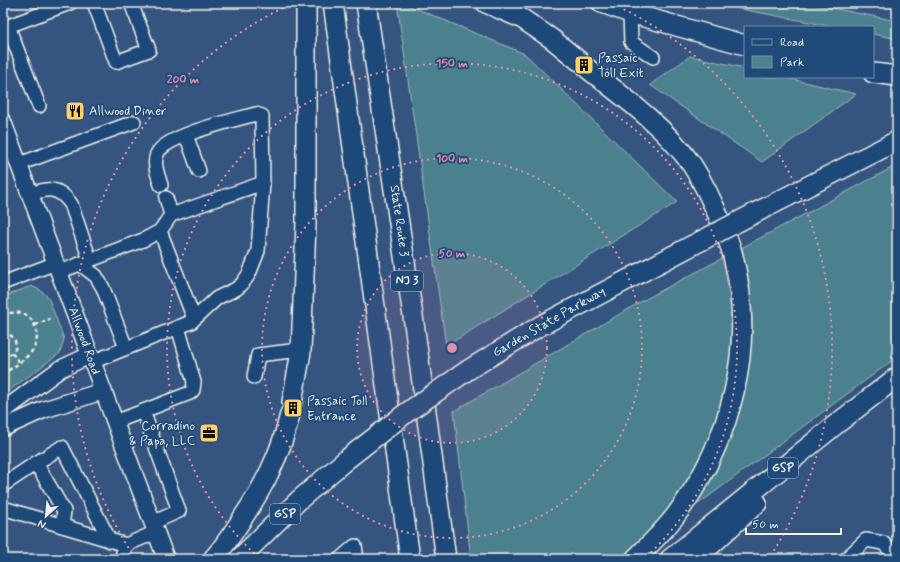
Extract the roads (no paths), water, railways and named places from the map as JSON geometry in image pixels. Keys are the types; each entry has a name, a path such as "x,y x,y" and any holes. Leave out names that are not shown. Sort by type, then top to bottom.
{"highway":[{"path":"213,559 228,541 269,475 281,448 291,408 301,346 306,224 306,3"},
{"name":"NJ 3","path":"333,3 410,559"},
{"name":"State Route 3","path":"366,3 413,316 446,559"},
{"path":"486,3 521,18 584,65 651,120 691,165 713,202 733,255 741,301 742,322 738,376 730,411 717,443 694,488 666,527 635,559"},
{"path":"602,3 630,13 744,45"},
{"path":"874,73 897,76"},
{"name":"Garden State Parkway","path":"239,559 282,517 340,465 406,413 468,370 557,316 897,141"},
{"name":"GSP","path":"670,559 897,377"},
{"path":"696,559 864,403"},
{"path":"249,559 340,465"}],"main road":[{"name":"Allwood Road","path":"3,122 166,559"},
{"path":"3,411 60,369 91,358"},
{"path":"3,428 43,410 103,391"}],"street":[{"path":"39,106 5,27 70,3"},
{"path":"94,3 116,62 149,50 131,3"},
{"path":"630,13 631,42 653,58"},
{"path":"91,358 126,348 191,322 217,298 236,289 242,284 249,274 258,251 263,183 262,116 256,114 182,136 163,146 157,154 155,162 161,185"},
{"path":"19,164 134,122"},
{"path":"182,136 199,172"},
{"path":"3,283 85,262 143,240 160,231 171,215 263,183"},
{"path":"30,194 47,189 58,191 65,196 71,204 85,262 103,288 126,348"},
{"path":"166,198 171,215"},
{"path":"160,231 193,316 191,322"},
{"path":"115,422 190,393 194,390 194,382 178,327"},
{"path":"254,377 258,355 291,352 301,346"},
{"path":"121,559 126,545 179,511 148,410"},
{"path":"3,485 36,462 62,447 110,540"},
{"path":"36,462 64,512 62,526"},
{"path":"3,508 126,545"},
{"path":"846,559 866,540 883,543 897,557"},
{"path":"340,559 355,546 357,559"}],"place":[{"name":"Passaic Toll Exit","path":"584,65"},
{"name":"Allwood Diner","path":"75,111"},
{"name":"Passaic Toll Entrance","path":"293,408"},
{"name":"Corradino & Papa, LLC","path":"209,433"}]}
